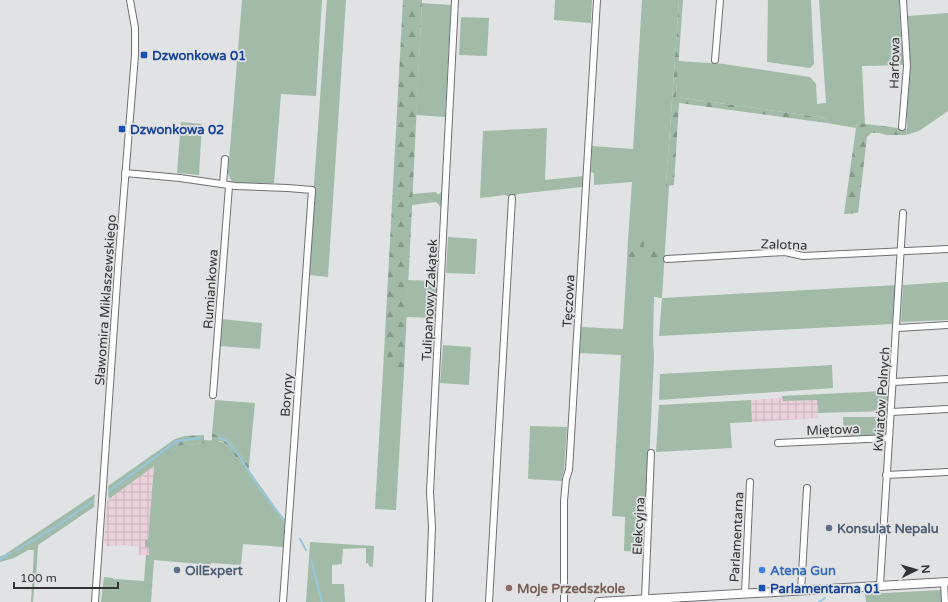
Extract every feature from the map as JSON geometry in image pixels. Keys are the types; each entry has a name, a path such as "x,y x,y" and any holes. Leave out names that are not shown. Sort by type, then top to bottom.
{"street":[{"name":"Sławomira Miklaszewskiego","path":"95,602 135,50 135,28 130,0"},
{"name":"Tulipanowy Zakątek","path":"429,602 432,527 430,492 455,0"},
{"name":"Tęczowa","path":"564,602 564,501 566,479 569,470 597,0"},
{"path":"715,60 720,0"},
{"name":"Harfowa","path":"902,127 907,66 903,0"},
{"name":"Rumiankowa","path":"213,395 226,185 225,159"},
{"path":"126,173 180,178 226,185"},
{"name":"Boryny","path":"226,185 312,190 283,602"},
{"path":"489,602 512,198"},
{"name":"Kwiatów Polnych","path":"880,585 903,213"},
{"name":"Zalotna","path":"666,259 785,252 804,256 948,249"},
{"path":"897,328 948,325"},
{"path":"893,382 948,379"},
{"path":"890,412 948,409"},
{"name":"Miętowa","path":"778,443 889,438"},
{"name":"Elekcyjna","path":"645,599 651,453"},
{"path":"886,475 948,472"},
{"name":"Parlamentarna","path":"745,594 750,482"},
{"path":"801,591 807,488"},
{"path":"599,602 946,582 945,602"}],"shaded area":[{"path":"783,398 783,401 818,400 818,418 752,422 751,400"},
{"path":"154,466 148,540 145,547 149,547 149,555 138,555 139,547 124,545 106,546 104,542 107,501"}],"green space":[{"path":"242,0 322,0 316,96 281,94 274,183 232,183 228,173"},
{"path":"327,0 346,0 328,277 309,275"},
{"path":"403,0 422,0 404,371 383,371"},
{"path":"555,0 592,0 591,23 554,20"},
{"path":"642,0 679,0 666,186 669,186 662,298 654,297 654,357 644,552 624,551 625,517 612,516 621,355 580,353 581,327 623,329 627,261 659,261 644,247 644,239 628,239 632,182 594,185 594,174 591,171 592,146 633,149"},
{"path":"679,0 683,0 676,97 826,118 827,123 679,103 674,185 666,186"},
{"path":"768,0 811,0 814,64 810,68 767,62"},
{"path":"819,0 899,0 904,65 862,66 865,125 857,123 856,128 827,123 826,118 676,97 678,61 724,64 810,77 816,84 817,104 826,103"},
{"path":"422,3 451,5 445,117 416,115"},
{"path":"948,13 948,111 919,131 906,135 910,62 908,16"},
{"path":"461,17 489,18 487,56 459,55"},
{"path":"181,122 202,124 199,175 177,173"},
{"path":"857,123 907,129 906,135 871,133 867,137 858,213 844,214 856,128"},
{"path":"547,128 545,180 583,176 582,187 480,198 483,131"},
{"path":"442,191 443,207 436,202 412,205 412,194 436,192 438,195"},
{"path":"448,237 477,239 475,274 446,273"},
{"path":"628,239 644,239 644,247 660,248 659,261 627,261"},
{"path":"408,280 437,281 436,318 406,317"},
{"path":"948,282 948,320 901,322 903,285"},
{"path":"897,285 892,324 659,336 662,298"},
{"path":"221,319 262,323 260,349 219,346"},
{"path":"443,345 471,347 469,385 440,383"},
{"path":"832,365 833,388 659,400 660,374"},
{"path":"383,371 404,371 396,510 375,509"},
{"path":"883,391 889,395 889,408 887,411 818,413 817,400 783,401 782,396"},
{"path":"215,400 255,403 249,465 227,438 212,434"},
{"path":"751,400 752,422 730,423 732,448 656,452 659,405"},
{"path":"843,417 888,417 887,437 844,437"},
{"path":"530,426 567,427 564,471 562,477 563,481 528,479"},
{"path":"212,434 221,435 227,438 233,445 249,465 249,470 285,523 227,445 221,441 212,441"},
{"path":"204,435 204,443 178,446 160,460 162,448 175,439 185,436"},
{"path":"204,440 216,441 225,444 232,451 285,523 283,547 243,544 241,565 211,563 211,565 154,560 151,602 101,602 104,577 144,581 146,555 149,555 149,547 145,547 145,540 148,540 154,466 109,499 108,486 162,448 161,459 178,446 203,443"},
{"path":"95,494 94,507 38,545 36,579 33,602 31,602 34,550 28,550 14,558 0,562 0,556 4,555"},
{"path":"310,542 374,546 373,567 366,563 366,548 343,549 342,564 332,565 332,584 344,584 345,602 306,602"},
{"path":"941,590 942,602 866,602 865,594"}],"waterway":[{"path":"109,491 177,441 201,438"},
{"path":"219,438 227,441 239,456 260,489 284,520"},
{"path":"17,550 57,526 93,501"},
{"path":"300,539 306,550"},
{"path":"0,559 11,553"},
{"path":"311,560 322,602"},
{"path":"819,602 825,598"}],"place":[{"name":"Dzwonkowa 01","path":"144,55"},
{"name":"Dzwonkowa 02","path":"122,129"},
{"name":"Konsulat Nepalu","path":"829,528"},
{"name":"OilExpert","path":"177,570"},
{"name":"Atena Gun","path":"762,570"},
{"name":"Moje Przedszkole","path":"509,588"},
{"name":"Parlamentarna 01","path":"762,588"}]}
